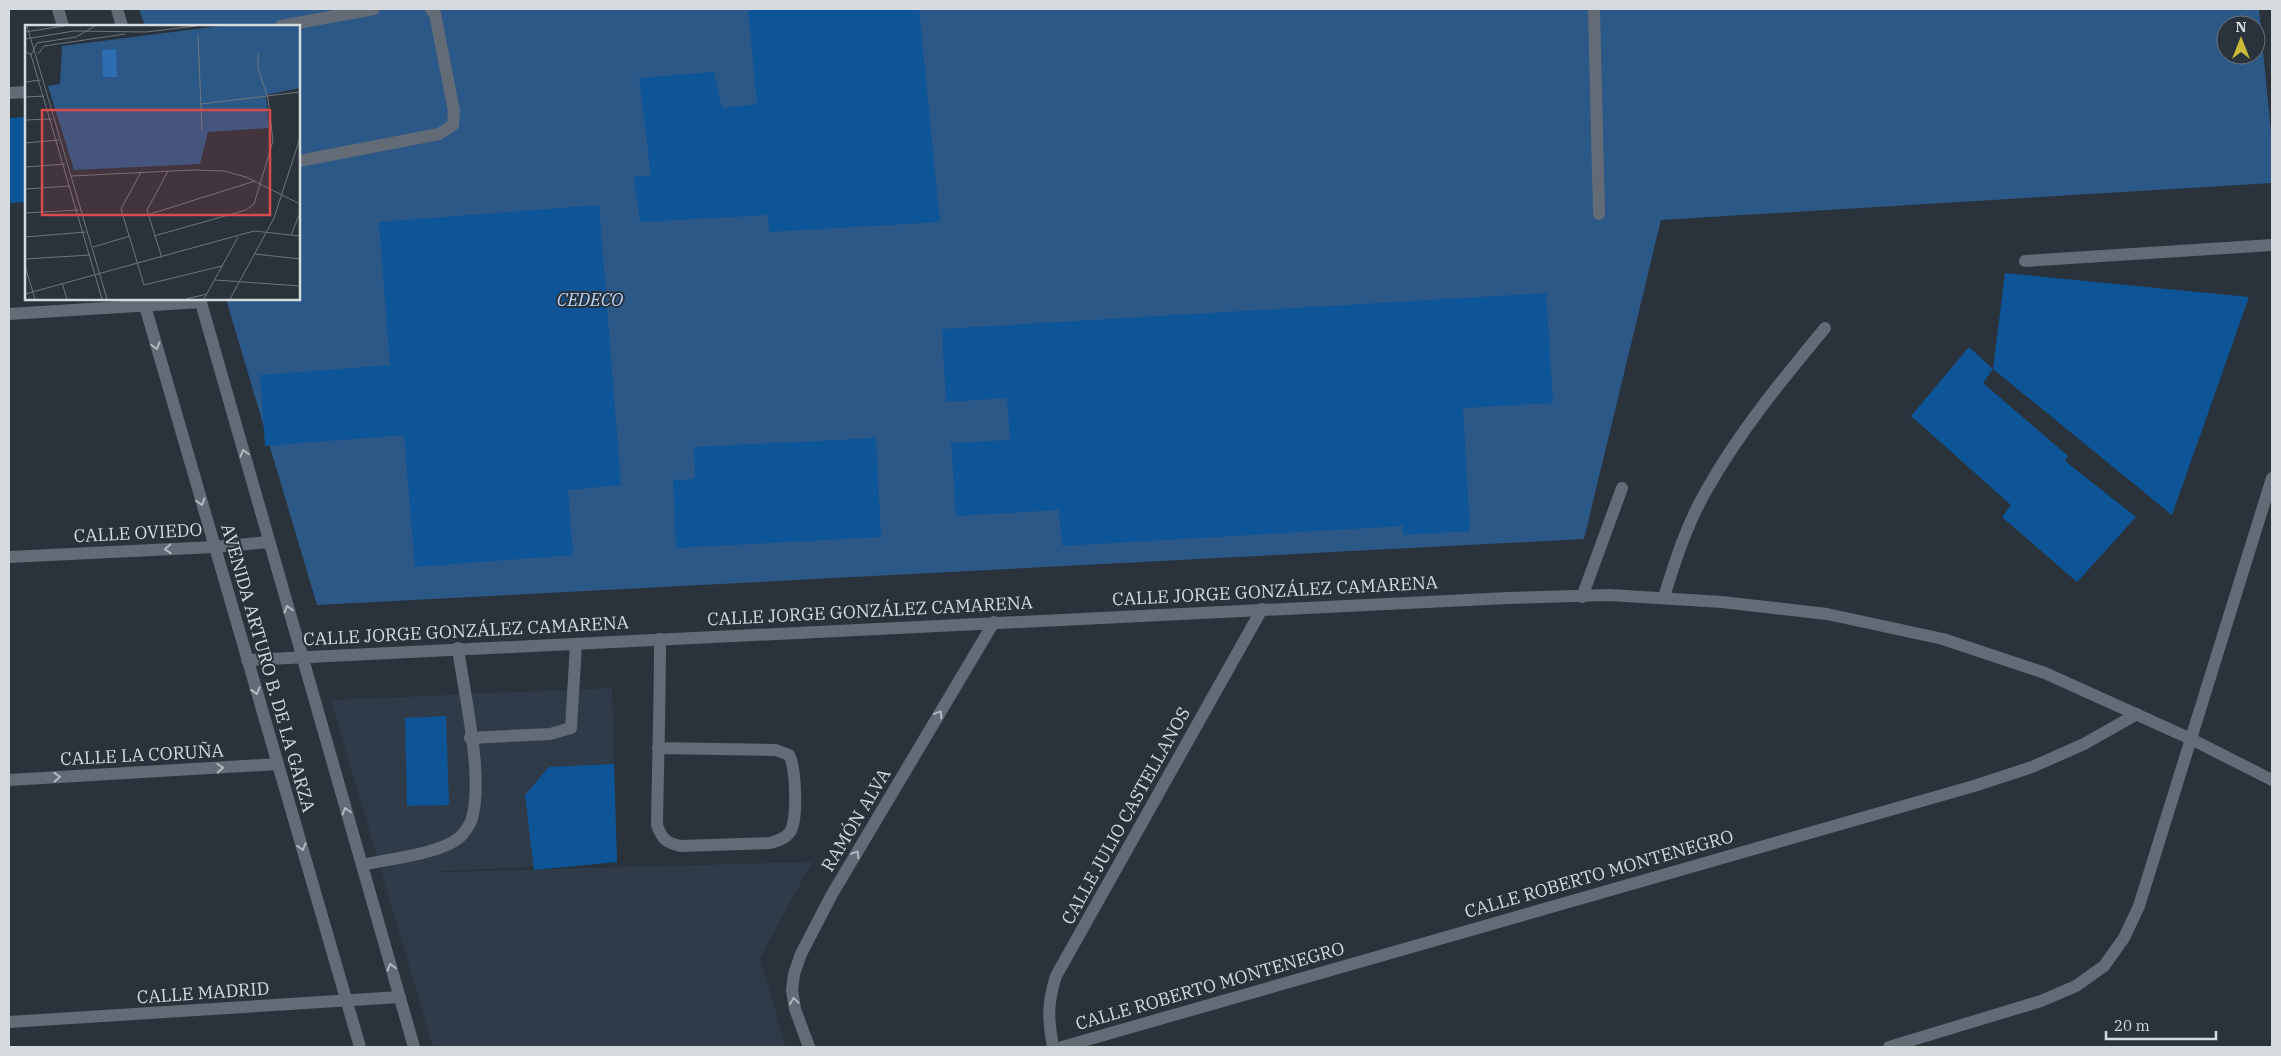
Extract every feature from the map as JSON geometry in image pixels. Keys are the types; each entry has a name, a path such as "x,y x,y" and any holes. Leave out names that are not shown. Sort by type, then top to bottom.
{"street":[{"path":"58,9 63,25"},
{"path":"117,9 122,25"},
{"path":"286,25 374,9"},
{"path":"300,161 439,134 453,125 454,111 434,14 431,9"},
{"path":"1594,9 1599,214"},
{"path":"9,93 25,92"},
{"path":"2024,261 2272,245"},
{"path":"9,314 144,302 200,300"},
{"name":"AVENIDA ARTURO B. DE LA GARZA","path":"200,300 414,1047"},
{"name":"AVENIDA ARTURO B. DE LA GARZA","path":"144,302 360,1047"},
{"path":"1664,597 1678,552 1705,493 1734,444 1773,391 1826,328"},
{"path":"1889,1047 2041,1002 2076,986 2104,966 2124,938 2139,906 2272,478"},
{"path":"1582,597 1622,488"},
{"name":"CALLE OVIEDO","path":"9,557 214,547 269,542"},
{"name":"CALLE JORGE GONZÁLEZ CAMARENA","path":"247,660 458,648 576,644 1508,598 1609,595 1664,597 1827,614 1943,639 2045,674 2191,739 2272,780"},
{"name":"CALLE JULIO CASTELLANOS","path":"1053,1047 1048,1018 1049,998 1056,976 1262,609"},
{"name":"RAMÓN ALVA","path":"808,1047 795,1009 792,990 794,974 801,954 830,896 994,622"},
{"path":"658,748 776,750 789,755 794,772 794,824 790,832 782,839 770,843 681,846 668,843 661,836 657,825 658,748 660,639"},
{"path":"470,738 550,734 571,728 576,644"},
{"path":"362,865 433,850 459,837 472,820 476,794 458,648"},
{"name":"CALLE ROBERTO MONTENEGRO","path":"1062,1047 1697,863 1974,786 2032,767 2084,744 2137,714"},
{"name":"CALLE LA CORUÑA","path":"9,780 278,764"},
{"name":"CALLE MADRID","path":"9,1022 347,1002 400,997"}],"shaded area":[{"path":"612,688 617,862 409,873 812,862 760,958 786,1047 433,1047 331,700"}],"green space":[{"name":"CEDECO","path":"139,9 2259,9 2260,15 2216,15 2216,65 2264,65 2272,143 2272,183 1661,220 1584,539 317,605 226,300 300,300 300,25 145,25"}],"building":[{"path":"748,9 919,9 940,222 769,232 768,215 640,222 634,177 651,176 639,78 714,72 722,108 757,104"},
{"path":"25,117 25,202 9,203 9,118"},
{"path":"599,205 621,485 568,490 573,555 415,567 404,435 265,446 260,375 390,365 379,222"},
{"path":"2005,273 2249,297 2172,515 1993,369"},
{"path":"1546,293 1553,403 1463,408 1470,531 1403,535 1403,526 1062,546 1059,510 956,516 951,443 1010,440 1007,398 946,402 942,329"},
{"path":"1969,347 1993,369 1983,383 2068,456 2065,461 2136,517 2077,582 2002,517 2011,505 1911,416"},
{"path":"876,438 881,537 676,548 673,480 695,479 694,447"},
{"path":"446,716 449,805 407,806 405,718"},
{"path":"614,764 617,862 534,870 525,795 549,767"}]}
